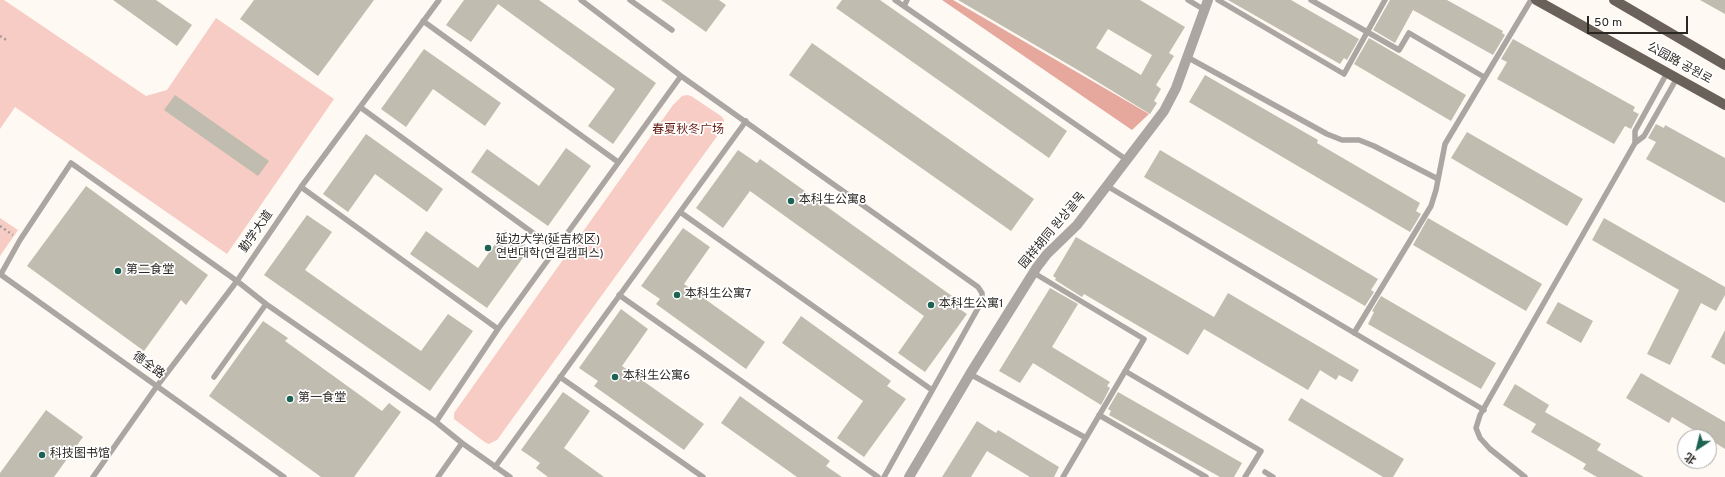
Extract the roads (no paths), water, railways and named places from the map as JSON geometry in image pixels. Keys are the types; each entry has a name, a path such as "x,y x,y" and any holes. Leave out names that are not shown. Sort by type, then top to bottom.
{"main road":[{"name":"公园路 공원로","path":"1536,0 1725,105"},
{"name":"公园路 공원로","path":"1614,0 1725,65"}],"street":[{"name":"园祥胡同 원상골목","path":"909,477 970,374 1047,254 1077,225 1164,111 1176,88 1206,5"}],"lane":[{"name":"勤学大道","path":"93,477 157,386 237,281 301,187 439,0"},
{"path":"581,0 681,76 978,287 982,293 982,301 884,477"},
{"path":"630,0 672,30"},
{"path":"895,0 1127,160"},
{"path":"904,6 907,0"},
{"path":"1188,0 1206,5"},
{"path":"1218,0 1344,74 1385,0"},
{"path":"1311,0 1400,50 1409,33 1484,78"},
{"path":"1354,333 1431,206 1445,144 1531,0"},
{"path":"423,21 618,162"},
{"path":"1187,57 1328,134 1342,140 1359,140 1374,146 1438,179"},
{"path":"1635,143 1635,131 1667,73"},
{"path":"436,422 498,329 681,76"},
{"path":"1525,477 1490,449 1480,438 1476,428 1484,410 1635,143 1644,136 1677,78"},
{"path":"360,107 555,249"},
{"path":"495,467 746,121"},
{"path":"0,274 20,240 71,163 237,281 266,304 436,422 462,443 510,477"},
{"path":"1107,186 1484,410"},
{"path":"301,187 498,329"},
{"path":"680,212 932,390"},
{"path":"1034,273 1144,339 1063,477"},
{"name":"德全路","path":"0,274 284,477"},
{"path":"619,295 878,477"},
{"path":"214,376 266,304"},
{"path":"1125,371 1261,451 1245,477"},
{"path":"970,374 1086,438"},
{"path":"560,377 703,477"},
{"path":"1099,415 1206,477"},
{"path":"438,477 462,443"},
{"path":"1265,472 1273,477"}],"place":[{"name":"本科生公寓8","path":"791,201"},
{"name":"延边大学(延吉校区) 연변대학(연길캠퍼스)","path":"488,248"},
{"name":"第二食堂","path":"118,271"},
{"name":"本科生公寓7","path":"677,295"},
{"name":"本科生公寓1","path":"931,305"},
{"name":"本科生公寓6","path":"615,377"},
{"name":"第一食堂","path":"290,399"},
{"name":"科技图书馆","path":"42,455"}],"park label":[{"name":"春夏秋冬广场","path":"688,131"}]}
